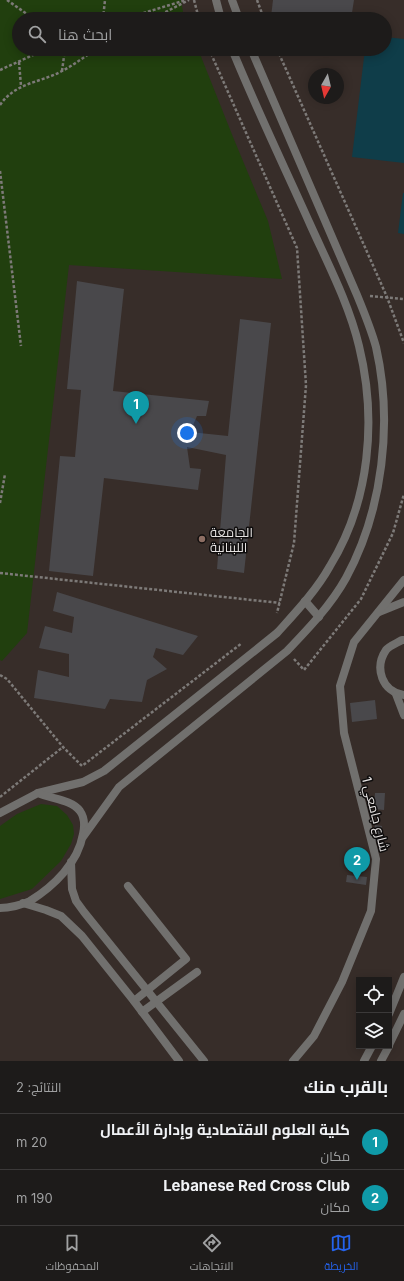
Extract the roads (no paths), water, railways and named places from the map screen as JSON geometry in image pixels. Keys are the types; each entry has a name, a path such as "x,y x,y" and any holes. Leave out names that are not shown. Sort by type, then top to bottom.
{"street":[{"path":"216,0 219,12"},
{"path":"232,0 236,12"},
{"path":"0,813 38,794 83,782 104,771 277,634 305,602 330,566 343,542 353,516 361,488 367,455 369,421 368,393 359,345 338,286 235,56"},
{"path":"0,908 28,902 51,885 61,876 71,862 83,837 119,787 287,651 319,617 346,578 357,555 368,525 382,465 384,428 383,397 376,347 366,317 254,56"},
{"path":"322,250 340,255"},
{"name":"شارع جامعي 1","path":"293,1061 314,1036 342,982 371,911 376,859 344,733 340,686 354,642 404,580"},
{"path":"305,602 319,617"},
{"path":"378,612 404,602"},
{"path":"404,640 387,649 379,665 383,682 400,694 404,715"},
{"path":"38,794 47,798 66,801 79,809 84,818 83,837"},
{"path":"71,862 72,888 76,900 87,917 148,990 204,1061"},
{"path":"128,886 186,959 134,1001"},
{"path":"23,903 60,916 82,936 134,1001 179,1061"},
{"path":"142,1012 197,972"},
{"path":"389,1013 404,977"},
{"path":"392,1040 404,1014"},
{"path":"364,1061 370,1049"},
{"path":"381,1061 387,1049"}],"water":[{"path":"392,38 404,39 404,163 352,157 364,56 392,56"},
{"path":"404,193 404,234 398,233"}],"place":[{"name":"كلية العلوم الاقتصادية وإدارة الأعمال","path":"136,424"},
{"name":"الجامعة اللبنانية","path":"202,539"},
{"name":"Lebanese Red Cross Club","path":"357,880"}]}
